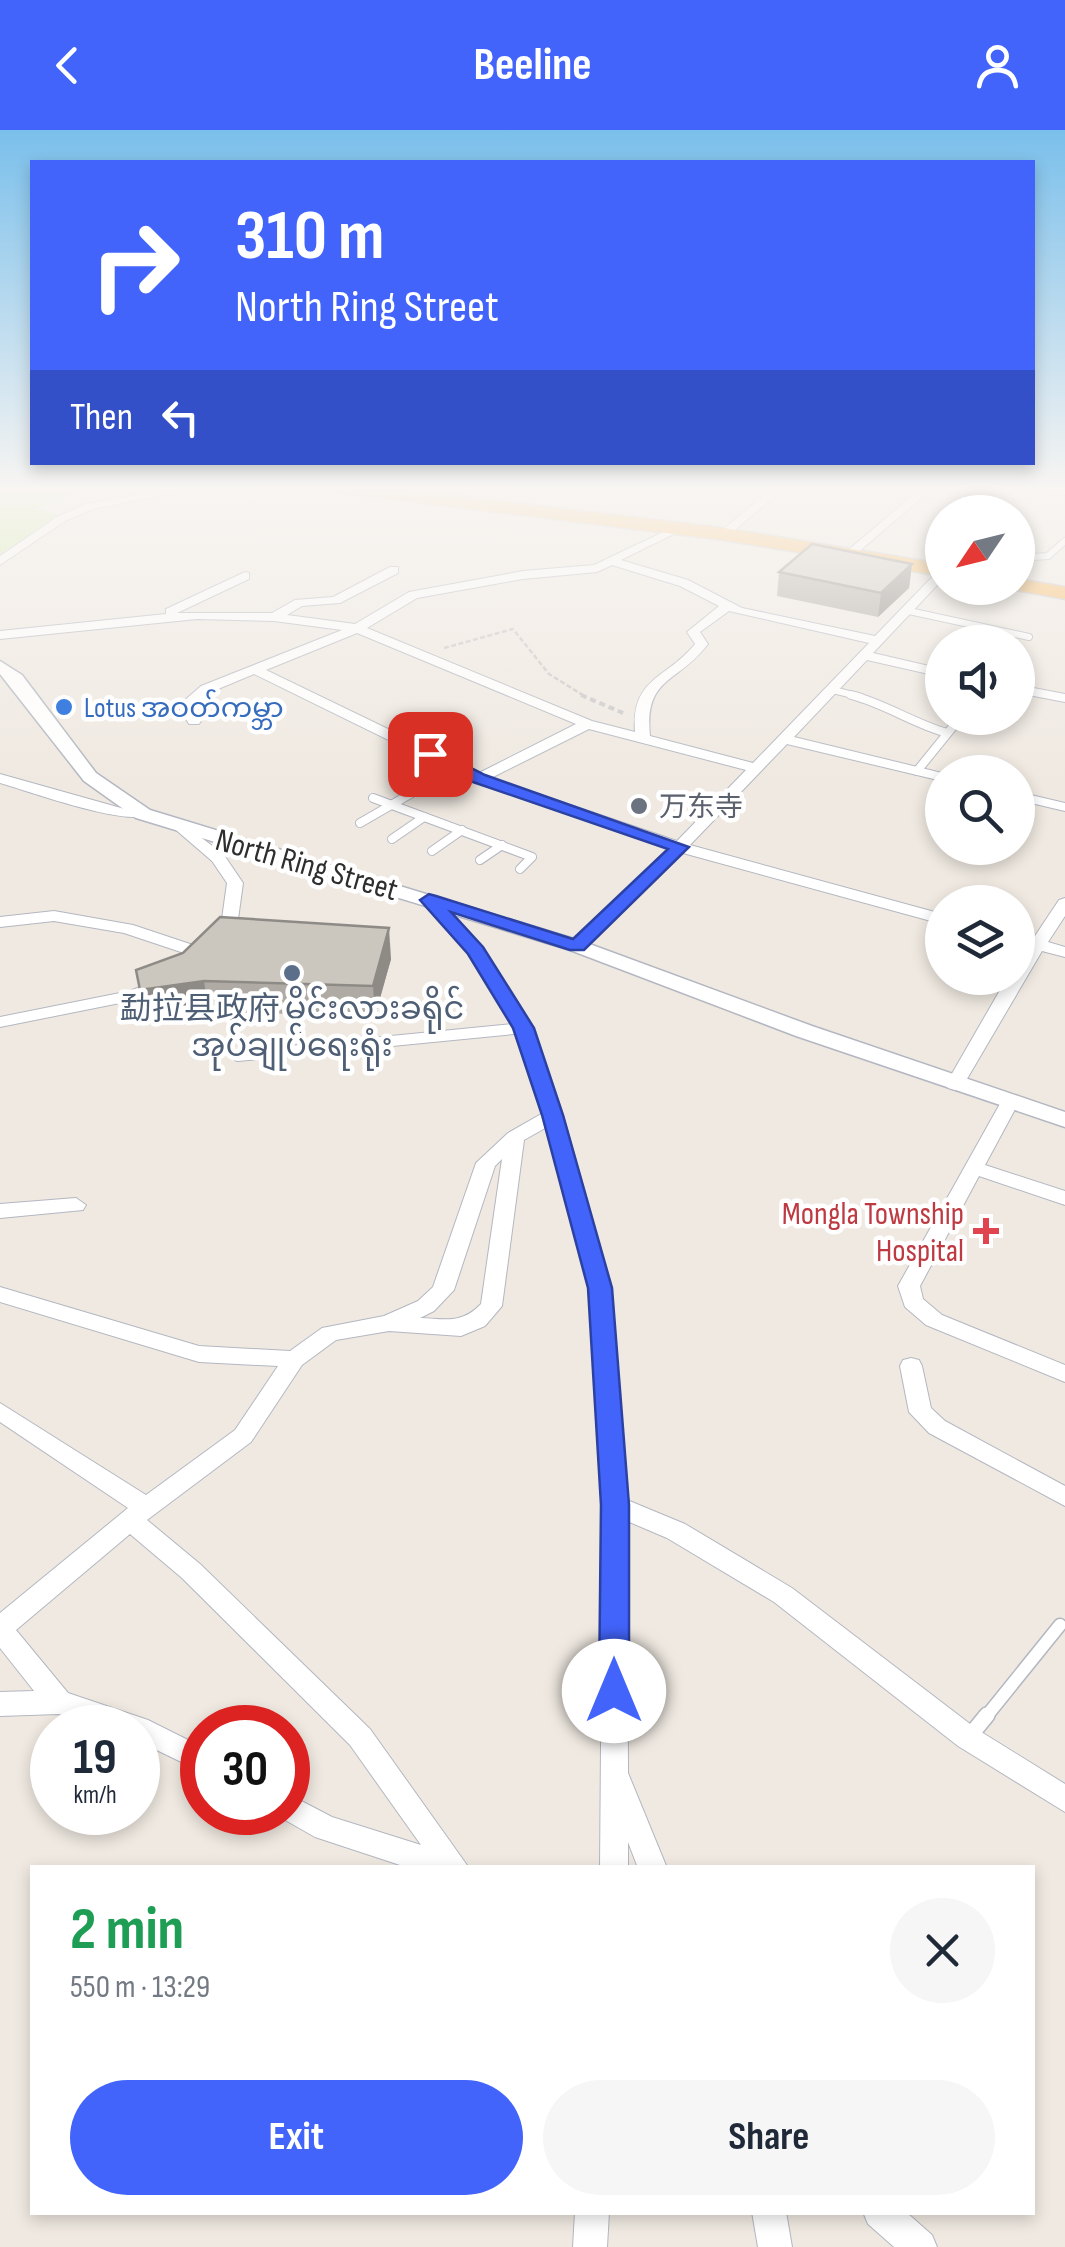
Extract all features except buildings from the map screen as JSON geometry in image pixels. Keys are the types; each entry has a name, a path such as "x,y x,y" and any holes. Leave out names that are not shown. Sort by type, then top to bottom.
{"highway":[{"path":"1035,588 1065,594"}],"street":[{"path":"163,616 227,585"},
{"path":"274,617 300,603 336,600 365,585"},
{"path":"194,721 185,706 192,698 357,628 412,596 474,585"},
{"path":"688,585 738,611 880,641"},
{"path":"577,946 680,847 925,592"},
{"path":"643,739 642,698 651,684 692,659 702,644 696,629 720,610 732,606"},
{"path":"0,636 163,616 274,617 357,628 587,724 757,768"},
{"path":"867,656 925,669"},
{"name":"North Ring Street","path":"0,666 16,679 90,778 143,814 577,946 955,1084 1065,1120"},
{"path":"258,671 479,778 680,847 925,914"},
{"path":"1035,692 1065,698"},
{"path":"479,778 587,724"},
{"path":"786,739 925,773"},
{"path":"0,778 127,815 143,814"},
{"path":"1035,800 1065,808"},
{"path":"0,1022 136,996 205,956 230,919 235,882 218,858 181,827"},
{"path":"429,900 476,951 524,1028 600,1288 615,1505 614,1865"},
{"path":"1035,933 1065,902"},
{"path":"0,922 54,916 127,929 205,956"},
{"path":"1035,944 1065,952"},
{"path":"955,1084 1006,995"},
{"path":"1010,1102 909,1286 913,1302 934,1320 1065,1374"},
{"path":"389,1323 426,1306 443,1290 486,1163 515,1137 552,1115"},
{"path":"59,1702 0,1629 139,1514 243,1436 294,1359 330,1333 389,1323 461,1328 477,1321 492,1306 515,1137"},
{"path":"974,1168 1065,1198"},
{"path":"0,1211 76,1205"},
{"path":"0,1294 198,1354 294,1359"},
{"path":"911,1366 920,1412 937,1427 1065,1497"},
{"path":"0,1411 139,1514 191,1571 360,1737 452,1865"},
{"path":"615,1505 676,1531 783,1595 968,1738 1065,1799"},
{"path":"0,1704 68,1705"},
{"path":"613,1768 651,1865"},
{"path":"310,1819 325,1828 444,1865"},
{"path":"590,2247 592,2215"},
{"path":"769,2215 775,2247"},
{"path":"883,2215 920,2247"}],"lane":[{"path":"908,611 973,625"},
{"path":"833,690 883,703 909,722 925,727"},
{"path":"917,771 945,735"},
{"path":"360,823 457,768"},
{"path":"373,798 532,857 520,869"},
{"path":"392,839 424,817"},
{"path":"432,851 462,830"},
{"path":"480,860 502,845"},
{"path":"238,1056 524,1028"},
{"path":"968,1738 1060,1625"}],"path":[{"path":"419,655 512,629 522,636 541,666 562,685 640,719"}],"place":[{"name":"Lotus အဝတ်ကမ္ဘာ","path":"64,707"},
{"name":"万东寺","path":"639,806"},
{"name":"勐拉县政府 မိုင်းလားခရိုင် အုပ်ချုပ်ရေးရုံး","path":"292,973"},
{"name":"Mongla Township Hospital","path":"986,1231"}],"route":[{"path":"430,754 479,778 680,847 577,946 429,900 476,951 524,1028 600,1288 615,1505 614,1691"}]}
